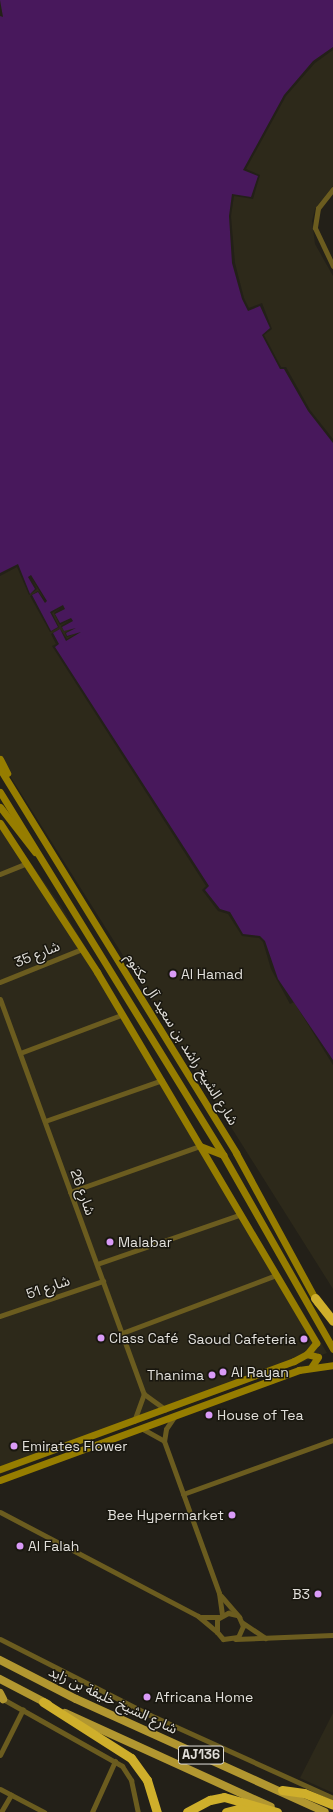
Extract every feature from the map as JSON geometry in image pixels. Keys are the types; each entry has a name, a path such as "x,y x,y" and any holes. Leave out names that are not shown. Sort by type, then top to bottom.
{"highway":[{"path":"315,1298 333,1320"},
{"path":"43,1702 131,1758 147,1780 157,1812"},
{"path":"282,1790 304,1794 333,1805"},
{"path":"187,1812 210,1800 224,1797 277,1812"},
{"path":"226,1812 238,1809 257,1812"}],"main road":[{"path":"0,759 14,792"},
{"name":"شارع الشيخ راشد بن سعيد آل مكتوم","path":"0,769 236,1152 315,1298 333,1328"},
{"name":"شارع الشيخ راشد بن سعيد آل مكتوم","path":"0,792 223,1155 291,1278 333,1349"},
{"path":"0,807 17,832 38,854"},
{"path":"1,824 17,832"},
{"path":"0,1469 134,1421 307,1354 314,1346 314,1336 286,1292 162,1080 82,949 1,824"},
{"path":"70,930 76,914"},
{"path":"200,1146 223,1155"},
{"path":"286,1292 291,1278"},
{"path":"307,1354 318,1357 312,1366"},
{"path":"0,1480 177,1414 312,1366 333,1365"},
{"name":"شارع الشيخ خليفة بن زايد","path":"0,1660 76,1699 282,1790 325,1812"},
{"name":"AJ136","path":"0,1679 43,1702 281,1812"}],"street":[{"path":"333,189 318,208 315,228 333,266"},
{"path":"0,874 27,863"},
{"name":"شارع 35","path":"0,982 82,949"},
{"name":"شارع 26","path":"0,998 144,1394"},
{"path":"20,1053 121,1015"},
{"path":"45,1121 162,1080"},
{"path":"70,1192 200,1146"},
{"path":"97,1264 241,1214"},
{"path":"122,1333 276,1275"},
{"name":"شارع 51","path":"0,1316 103,1281"},
{"path":"134,1421 144,1394 164,1409"},
{"path":"177,1414 169,1423 164,1441 219,1593 220,1616 216,1632"},
{"path":"140,1428 164,1441"},
{"path":"183,1494 333,1440"},
{"path":"0,1512 198,1616 226,1640 333,1635"},
{"path":"219,1593 242,1623 265,1638"},
{"path":"198,1616 237,1615"},
{"path":"235,1639 242,1632 242,1623"},
{"path":"0,1639 150,1715 333,1798"},
{"path":"1,1696 115,1761 131,1780 138,1812"},
{"path":"0,1754 23,1709"},
{"path":"92,1812 115,1761"},
{"path":"0,1789 44,1812"},
{"path":"1,1812 11,1795"}],"shaded area":[{"path":"0,0 333,0 333,47 313,61 284,95 243,170 258,176 251,197 232,194 229,216 232,263 242,299 248,311 260,306 270,328 262,335 280,369 284,369 308,411 333,443 333,1060 278,979 265,941 260,936 243,934 230,912 220,909 205,890 209,886 55,647 59,644 53,633 60,629 66,641 81,632 67,636 66,633 76,628 64,631 62,627 73,621 71,618 60,623 55,614 65,609 63,605 50,612 58,627 51,631 32,595 38,592 45,603 47,601 31,575 28,577 35,589 30,594 18,564 0,573 0,16 3,17"},
{"path":"333,50 333,186 315,209 312,221 315,244 333,276 333,439 310,410 286,367 281,367 264,335 272,329 262,303 249,308 244,298 235,263 231,216 234,196 253,199 260,175 246,169 286,96 315,63"},
{"path":"17,567 29,595 37,589 31,578 45,600 38,591 30,596 50,632 59,627 52,613 62,607 54,613 60,625 70,620 61,626 64,631 74,627 65,633 67,637 79,632 67,639 60,629 51,634 56,644 52,646 206,886 202,890 218,911 228,914 242,936 259,938 263,942 271,969 290,1004 294,1002 333,1065 333,1289 0,760 0,576"},
{"path":"0,819 61,906 327,1353 0,1474"},
{"path":"333,1713 333,1793 300,1778"}],"place":[{"name":"Al Hamad","path":"173,974"},
{"name":"Malabar","path":"110,1242"},
{"name":"Class Café","path":"101,1338"},
{"name":"Saoud Cafeteria","path":"304,1339"},
{"name":"Al Rayan","path":"223,1372"},
{"name":"Thanima","path":"212,1375"},
{"name":"House of Tea","path":"209,1415"},
{"name":"Emirates Flower","path":"14,1446"},
{"name":"Bee Hypermarket","path":"232,1515"},
{"name":"Al Falah","path":"20,1546"},
{"name":"B3","path":"318,1594"},
{"name":"Africana Home","path":"147,1697"}]}
